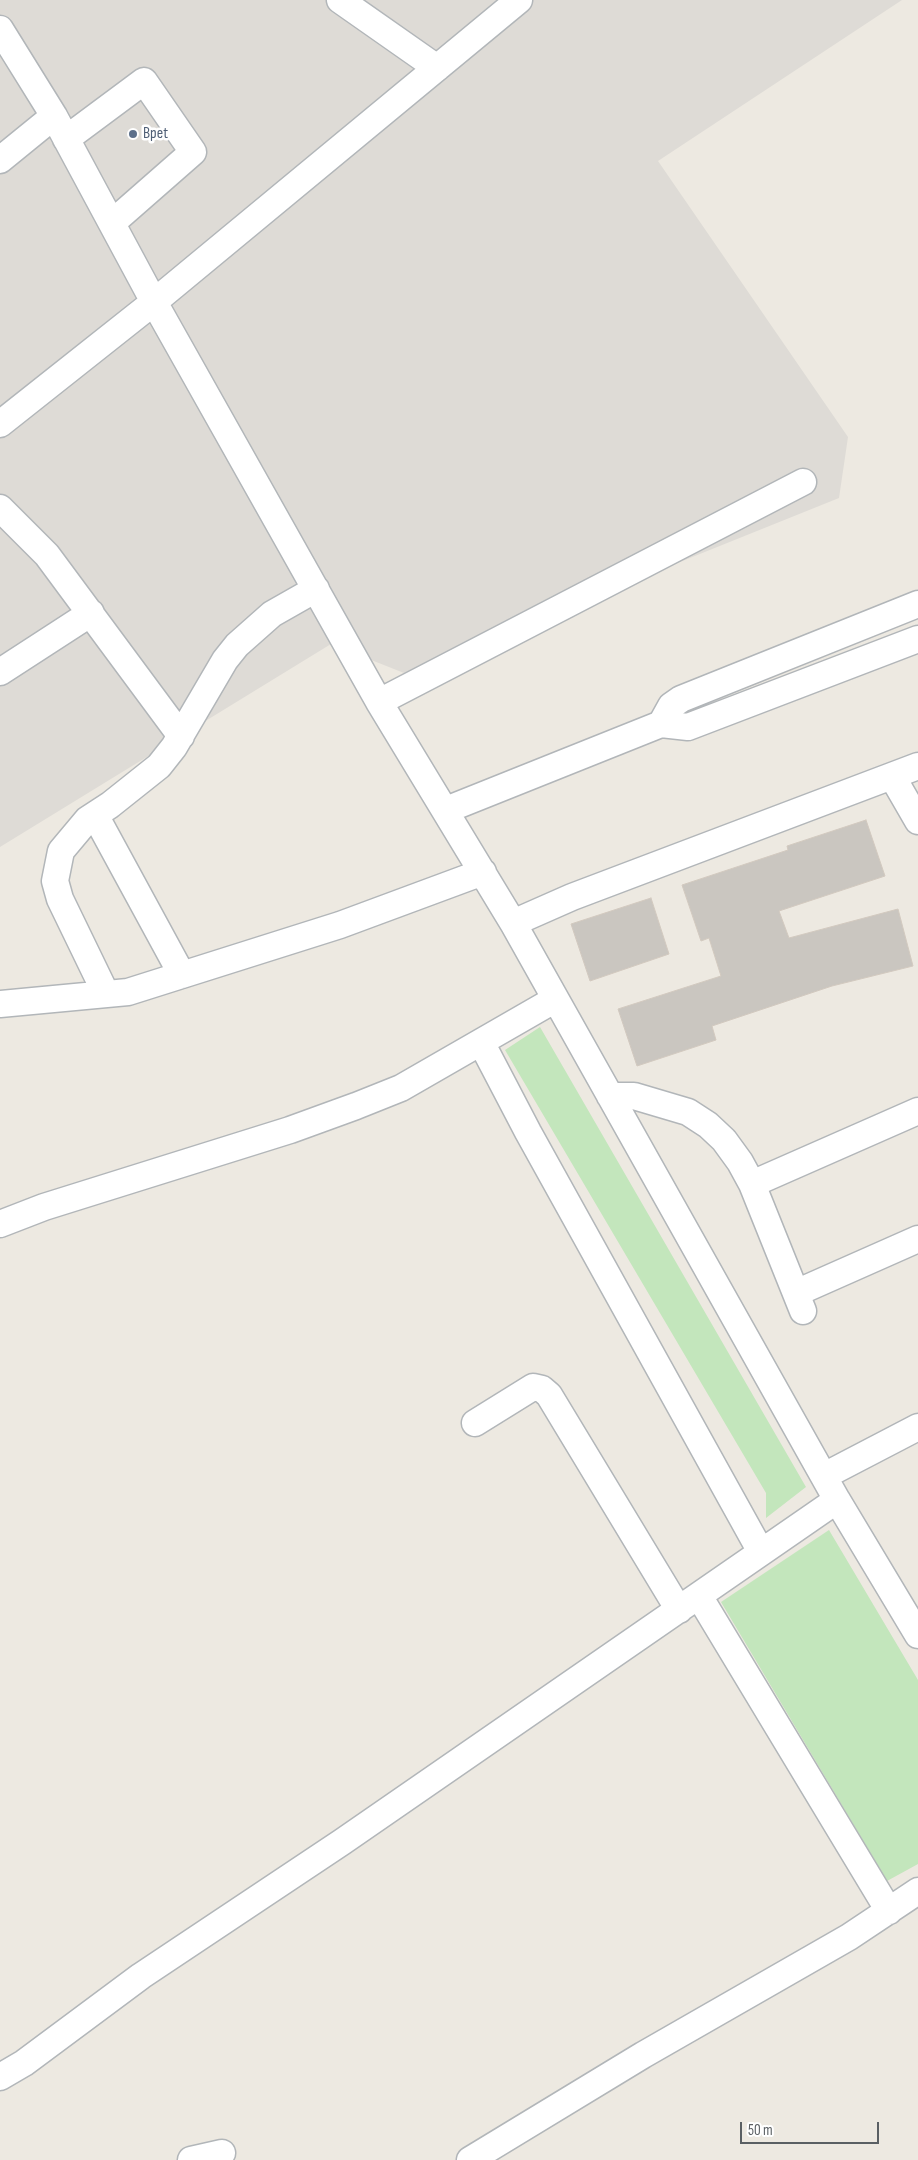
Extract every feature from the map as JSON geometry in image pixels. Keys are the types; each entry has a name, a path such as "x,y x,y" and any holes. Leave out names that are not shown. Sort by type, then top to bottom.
{"street":[{"path":"340,0 437,68"},
{"path":"0,424 154,302 520,0"},
{"path":"0,29 54,116 154,302 379,702 513,923 554,1000 837,1500 918,1635"},
{"path":"66,140 144,81 193,152 112,223"},
{"path":"0,160 54,116"},
{"path":"379,702 803,482"},
{"path":"0,508 47,555 181,736"},
{"path":"106,994 60,899 55,880 61,851 80,827 159,766 181,736 225,660 237,645 272,614 316,589"},
{"path":"660,724 671,706 681,699 918,604"},
{"path":"0,672 91,613"},
{"path":"446,810 660,724 688,727 918,639"},
{"path":"513,923 572,897 918,766"},
{"path":"892,776 918,821"},
{"path":"95,815 182,975"},
{"path":"0,1004 128,992 340,925 483,872"},
{"path":"0,1224 44,1207 290,1130 401,1088 554,1000"},
{"path":"481,1042 528,1132 762,1552"},
{"path":"610,1096 634,1096 688,1112 708,1125 724,1140 740,1162 752,1184 800,1302 918,1238"},
{"path":"752,1184 918,1111"},
{"path":"475,1423 533,1387 542,1389 549,1394 689,1603 889,1911"},
{"path":"824,1476 918,1427"},
{"path":"0,2077 24,2063 141,1976 342,1842 837,1500"},
{"path":"470,2160 643,2055 849,1937 918,1892"},
{"path":"191,2160 222,2152"}],"shaded area":[{"path":"0,0 902,0 658,161 848,437 839,498 404,673 331,644 0,847"}],"green space":[{"path":"540,1027 806,1487 766,1518 766,1493 505,1050"},
{"path":"829,1530 918,1680 918,1864 887,1881 721,1602"}],"building":[{"path":"866,820 885,876 779,911 789,938 898,909 913,966 832,986 712,1026 716,1040 637,1066 618,1009 721,976 709,938 701,941 682,885 788,850 787,846"},
{"path":"651,898 669,954 590,981 571,924"}],"place":[{"name":"Bpet","path":"133,134"}]}
